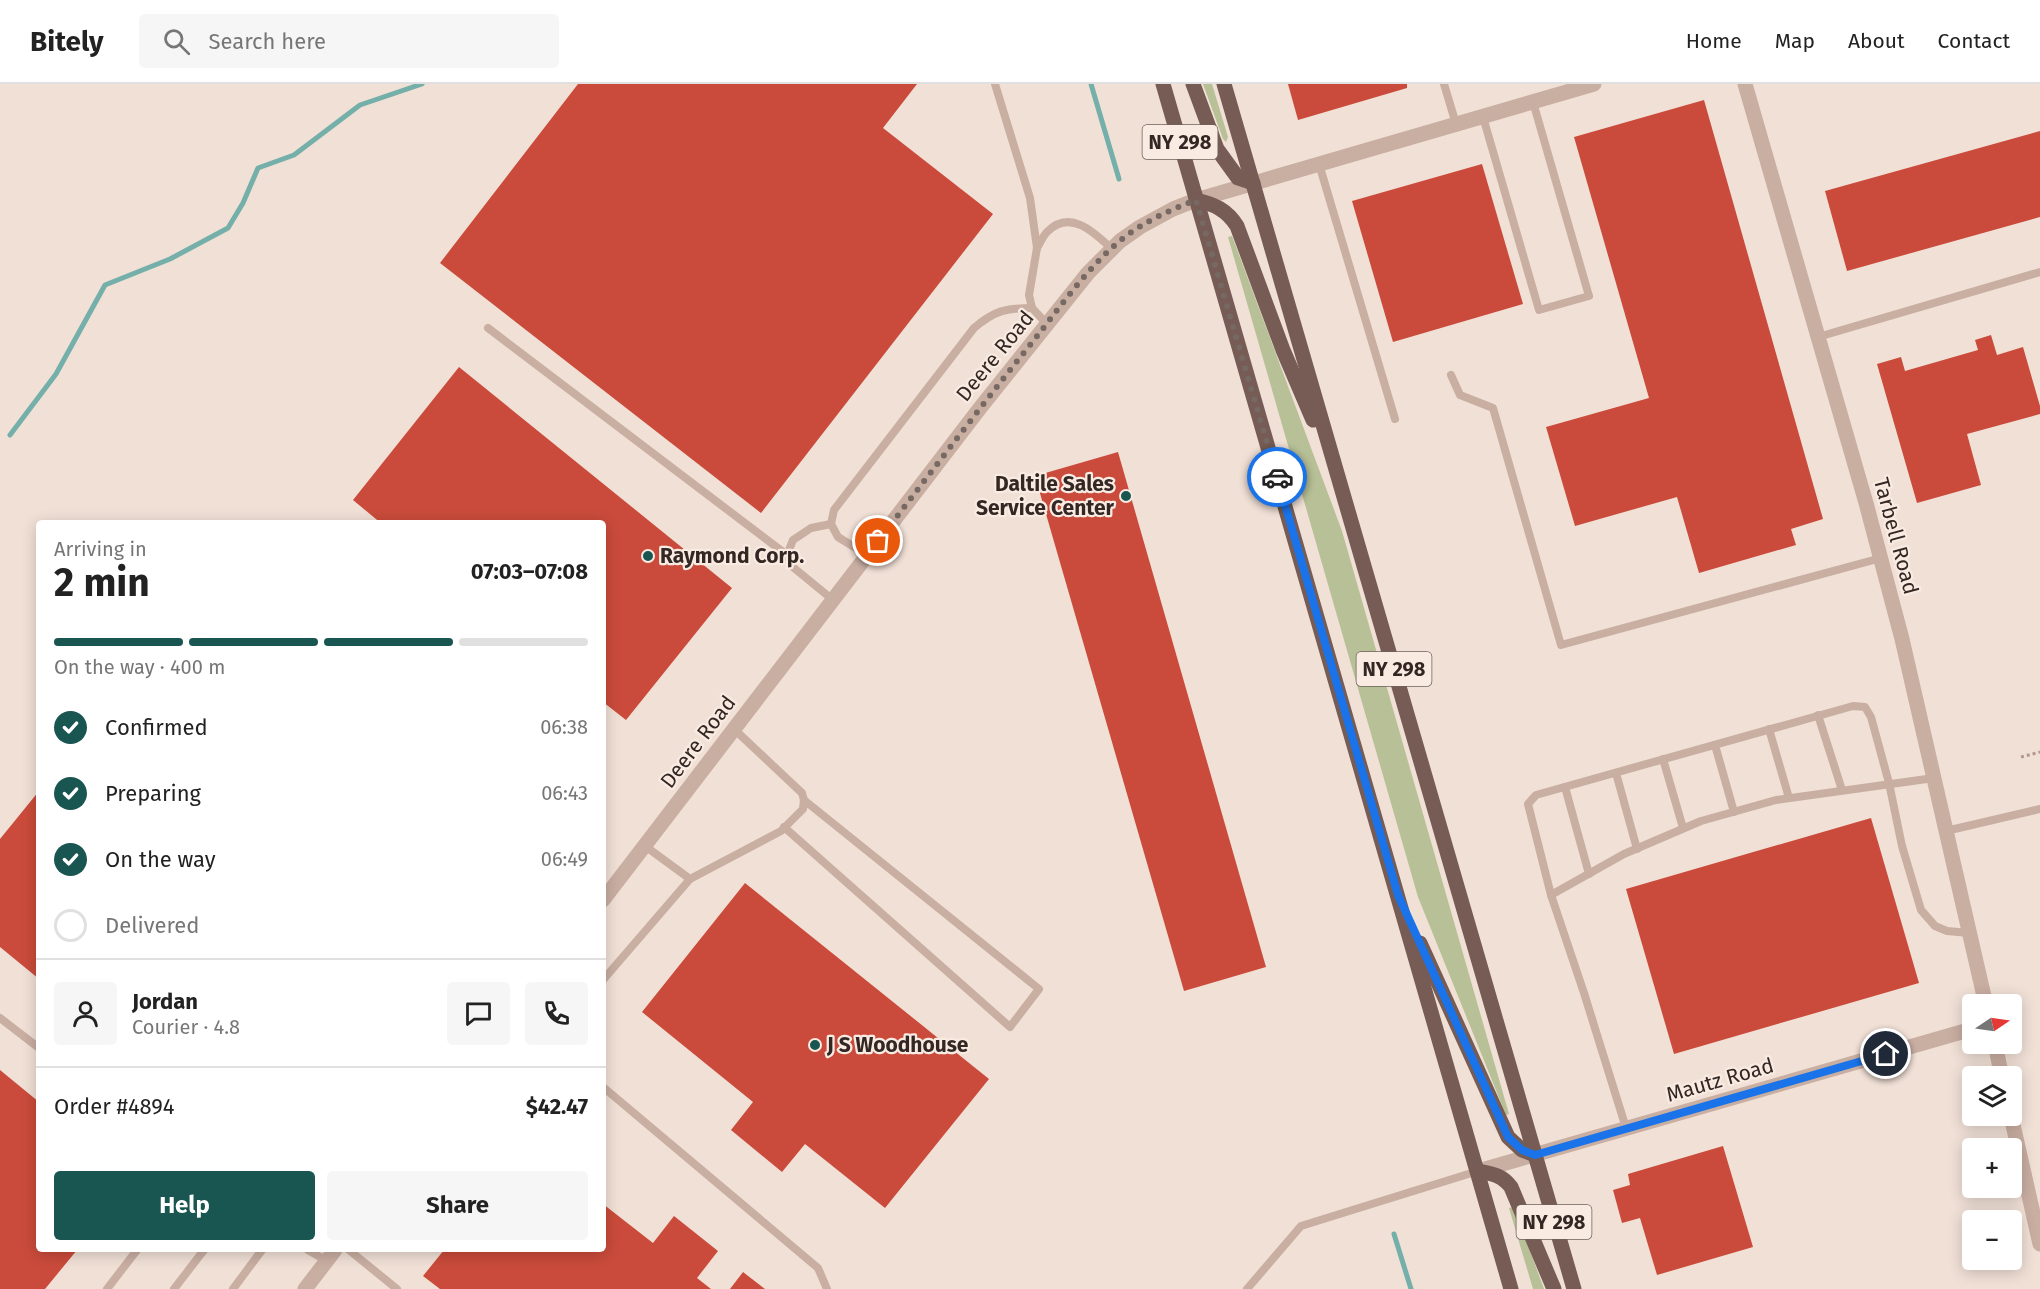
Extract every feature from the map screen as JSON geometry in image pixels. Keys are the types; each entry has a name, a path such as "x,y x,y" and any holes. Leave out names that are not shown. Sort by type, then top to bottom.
{"main road":[{"name":"NY 298","path":"1163,84 1511,1289"},
{"path":"1193,84 1217,149 1238,178 1253,183"},
{"name":"NY 298","path":"1224,84 1574,1289"},
{"path":"1196,200 1220,208 1231,217 1237,226 1283,350 1338,478"},
{"path":"1398,895 1508,1137 1522,1150 1535,1155"},
{"path":"1478,1171 1497,1174 1511,1187 1554,1289"}],"street":[{"name":"Deere Road","path":"606,896 980,408 1088,273 1112,249 1140,227 1173,209 1196,200 1594,84"},
{"name":"Tarbell Road","path":"1745,84 1881,558 1983,994"},
{"name":"Mautz Road","path":"1478,1171 1962,1032"},
{"path":"2013,1126 2040,1244"},
{"path":"305,1289 331,1255"}],"lane":[{"path":"995,84 1030,198 1037,248 1029,295 1032,308 1047,324"},
{"path":"1444,84 1456,124"},
{"path":"1483,117 1539,310 1589,296 1533,102"},
{"path":"1319,164 1395,419"},
{"path":"1037,248 1047,231 1060,224 1072,222 1089,228 1112,249"},
{"path":"1818,337 2040,272"},
{"path":"867,555 838,537 831,524 834,510 974,328 990,315 1014,308 1032,308"},
{"path":"488,328 787,555 794,568 833,600"},
{"path":"1451,375 1460,395 1492,408 1561,645 1881,558"},
{"path":"787,555 793,540 811,528 831,524"},
{"path":"1626,1128 1551,895 1528,804 1536,795 1818,715 1853,706 1865,707 1871,717 1889,783 1902,846 1921,910 1935,926 1947,931 1969,933"},
{"path":"1818,715 1842,790"},
{"path":"606,977 690,879 784,827 803,809 802,793 734,729"},
{"path":"1769,729 1789,798"},
{"path":"1715,745 1734,812"},
{"path":"1663,759 1683,828"},
{"path":"1616,773 1637,849"},
{"path":"1551,895 1637,849 1701,821 1789,798 1934,778"},
{"path":"1565,787 1589,874"},
{"path":"784,827 1010,1027 1039,989 804,800"},
{"path":"1946,831 2040,808"},
{"path":"645,846 690,879"},
{"path":"0,1018 36,1046"},
{"path":"606,1089 818,1268 827,1289"},
{"path":"1247,1289 1300,1226 1478,1171"},
{"path":"107,1289 135,1252"},
{"path":"174,1289 202,1252"},
{"path":"233,1289 261,1252"},
{"path":"351,1252 397,1289"}],"path":[{"path":"2021,757 2040,752"}],"green space":[{"path":"1203,84 1212,84 1228,137 1226,142 1223,139"},
{"path":"1232,236 1342,531 1509,1114 1506,1115 1418,897 1228,237"},
{"path":"1514,1207 1544,1289 1533,1289 1509,1208"}],"building":[{"path":"578,84 917,84 883,128 993,214 761,513 440,263"},
{"path":"1288,84 1407,84 1407,88 1298,120"},
{"path":"1704,100 1823,519 1791,529 1796,545 1699,573 1677,497 1575,526 1546,427 1649,398 1574,137"},
{"path":"2040,131 2040,217 1847,271 1825,191"},
{"path":"1482,164 1523,304 1393,342 1352,201"},
{"path":"1991,335 1997,355 2023,347 2040,406 2040,414 1967,434 1981,485 1917,503 1877,364 1901,357 1905,371 1978,350 1975,340"},
{"name":"Raymond Corp.","path":"459,367 732,588 626,720 606,704 606,520 377,520 353,500"},
{"path":"1118,452 1266,967 1184,991 1035,476"},
{"path":"36,795 36,977 0,947 0,839"},
{"path":"1871,818 1919,983 1674,1054 1626,889"},
{"name":"J S Woodhouse","path":"745,883 989,1079 885,1208 805,1144 782,1172 731,1130 753,1102 642,1012"},
{"path":"0,1070 36,1100 36,1252 75,1252 45,1289 0,1289"},
{"path":"1723,1146 1753,1247 1657,1275 1640,1218 1622,1223 1613,1190 1630,1185 1628,1174"},
{"path":"606,1206 653,1243 674,1216 718,1251 697,1278 711,1289 440,1289 423,1276 442,1252 606,1252"},
{"path":"743,1272 765,1289 730,1289"}],"waterway":[{"path":"10,435 56,374 105,285 170,259 228,228 243,203 258,168 294,155 360,105 422,84"},
{"path":"1091,84 1119,179"},
{"path":"1394,1234 1411,1289"}],"way so far":[{"path":"878,541 1088,273 1120,241 1140,227 1173,209 1196,200 1277,477"}],"place":[{"name":"Daltile Sales Service Center","path":"1126,496"},
{"name":"Raymond Corp.","path":"648,556"},
{"name":"J S Woodhouse","path":"815,1045"}],"route":[{"path":"1277,477 1398,895 1508,1137 1514,1145 1535,1155 1886,1054"}]}
